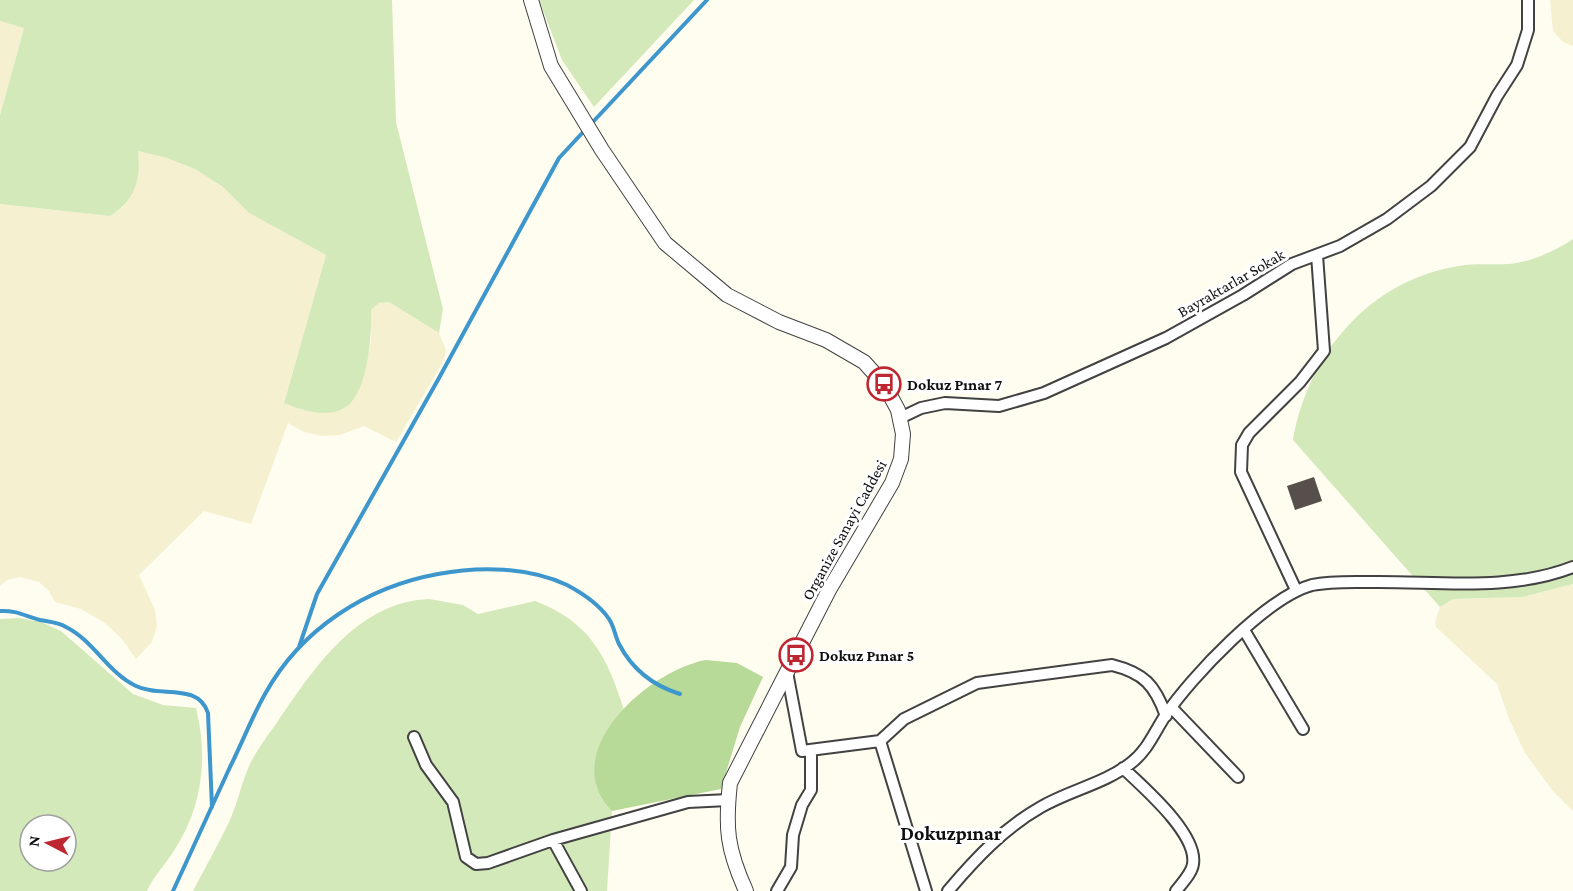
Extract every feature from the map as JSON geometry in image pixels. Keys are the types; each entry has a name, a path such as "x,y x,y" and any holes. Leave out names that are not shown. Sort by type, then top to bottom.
{"street":[{"name":"Organize Sanayi Caddesi","path":"531,0 551,66 602,150 665,243 727,295 779,322 826,340 864,362 884,384 900,418 903,434 901,459 892,483 829,590 730,783 726,818 730,852 746,891"},
{"name":"Bayraktarlar Sokak","path":"900,418 921,408 945,403 999,406 1044,393 1166,338 1243,296 1292,264 1340,246 1387,219 1431,186 1470,147 1497,96 1517,65 1528,30 1528,0"},
{"path":"1296,590 1241,472 1240,458 1242,445 1249,434 1300,382 1324,351 1317,255"},
{"path":"948,891 981,852 1041,807 1107,778 1123,768 1152,742 1169,712 1204,668 1244,630 1296,590 1338,583 1461,583 1522,580 1573,567"},
{"path":"1244,630 1303,729"},
{"path":"787,672 802,751 811,752 880,741 904,718 977,683 1112,665 1131,670 1148,681 1169,712 1238,777"},
{"path":"414,737 426,765 453,802 466,857 471,861 488,863 553,840 688,802 728,801"},
{"path":"880,741 926,891"},
{"path":"777,891 791,867 793,835 802,805 811,790 811,752"},
{"path":"1123,768 1171,817 1193,853 1193,867 1176,891"},
{"path":"553,840 581,891"}],"shaded area":[{"path":"1550,0 1573,0 1573,46 1563,42 1553,31"},
{"path":"0,21 24,27 0,115"},
{"path":"137,151 167,158 195,169 223,187 249,213 326,255 284,402 302,410 322,412 343,410 349,404 358,391 365,370 371,341 371,310 379,303 389,302 439,333 446,350 444,360 396,442 364,426 340,435 322,436 304,432 288,423 251,524 204,511 139,575 155,610 157,626 152,642 136,659 122,639 105,623 81,609 55,602 49,591 39,582 20,577 7,580 0,586 0,204 110,216 124,206 139,159"},
{"path":"1573,584 1573,811 1552,790 1525,753 1509,719 1497,684 1436,627 1435,622 1440,607 1453,599 1522,597"}],"green space":[{"path":"0,0 392,0 396,122 443,309 439,333 389,302 379,303 371,310 367,364 358,392 351,402 343,409 328,413 297,408 284,403 326,255 249,213 223,187 195,169 167,158 138,151 139,170 135,188 126,203 110,216 0,204 0,115 24,28 0,21"},
{"path":"539,0 694,0 594,107 562,60"},
{"path":"1573,239 1573,584 1522,597 1453,599 1440,607 1293,440 1301,408 1313,378 1328,351 1348,326 1371,305 1397,287 1427,274 1459,266 1526,261 1551,252"},
{"path":"429,599 463,605 478,614 535,601 570,619 583,630 603,657 624,710 602,741 595,759 597,788 612,811 607,891 193,891 229,822 253,758 321,662 339,642 380,612 403,603"},
{"path":"19,618 41,622 61,631 133,694 163,705 196,708 202,744 202,762 192,816 172,854 147,891 0,891 0,619"},
{"path":"706,660 737,663 763,677 740,727 721,789 612,811 597,788 595,764 602,740 616,718 636,697 659,680 683,667"}],"building":[{"path":"1314,477 1322,501 1295,510 1287,486"}],"waterway":[{"path":"591,124 707,0"},
{"path":"299,647 317,594 439,378 559,158 585,130"},
{"path":"173,891 256,712 280,671 297,650 338,614 386,589 411,580 470,570 504,570 552,579 573,588 595,604 609,619 624,653 637,669 661,686 680,694"},
{"path":"0,611 16,612 63,625 85,640 117,673 136,686 156,691 187,694 203,703 208,713 212,807"}],"place":[{"name":"Dokuz Pınar 7","path":"884,384"},
{"name":"Dokuz Pınar 5","path":"796,655"}],"district":[{"name":"Dokuzpınar","path":"951,833"}]}
